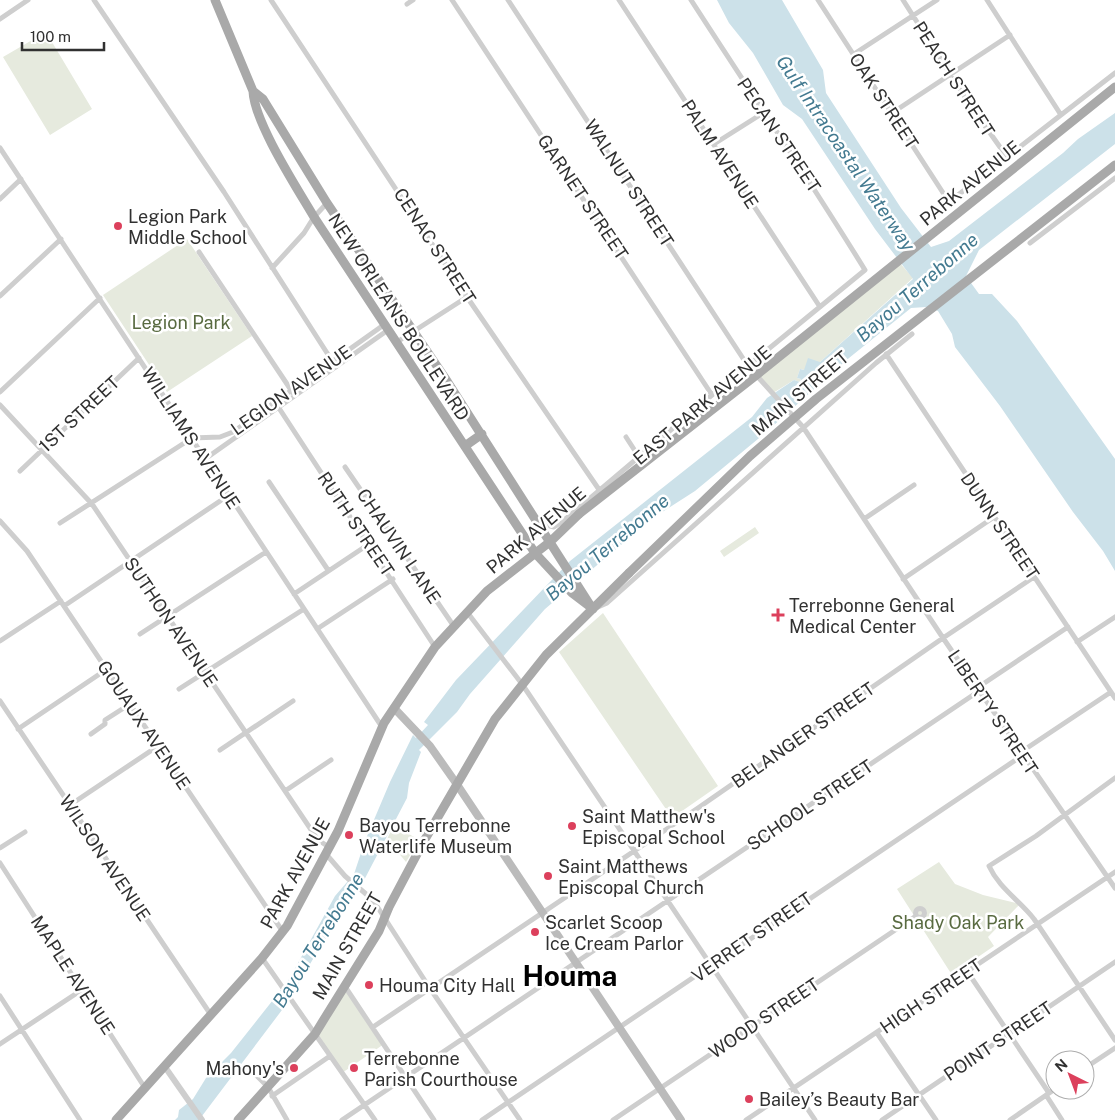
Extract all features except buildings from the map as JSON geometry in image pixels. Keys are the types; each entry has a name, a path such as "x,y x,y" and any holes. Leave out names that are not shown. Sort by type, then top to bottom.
{"main road":[{"name":"NEW ORLEANS BOULEVARD","path":"215,0 252,90 253,100 265,130 282,164 314,217 535,553 572,593 593,609"},
{"name":"PARK AVENUE","path":"116,1120 262,958 283,932 327,850 382,727 435,647 453,625 487,591 550,541 579,514 761,371 1115,87"},
{"name":"NEW ORLEANS BOULEVARD","path":"252,90 263,99 328,203 482,434 593,609"},
{"name":"MAIN STREET","path":"238,1120 270,1092 315,1034 344,984 379,930 384,916 456,783 495,719 546,655 750,456 816,399 1115,165"},
{"path":"465,446 482,434"},
{"path":"394,708 430,746 456,783 681,1120"}],"street":[{"path":"0,19 28,0"},
{"path":"94,0 334,365"},
{"name":"CENAC STREET","path":"270,0 600,491"},
{"path":"407,4 413,0"},
{"name":"GARNET STREET","path":"452,0 712,395"},
{"name":"WALNUT STREET","path":"508,0 748,366"},
{"name":"PALM AVENUE","path":"619,0 820,307"},
{"name":"PECAN STREET","path":"691,0 763,113 813,185 865,270"},
{"name":"OAK STREET","path":"818,0 949,202"},
{"name":"PEACH STREET","path":"903,0 950,74 1007,157"},
{"path":"854,54 937,0"},
{"path":"987,0 1061,114"},
{"path":"892,113 1010,35"},
{"name":"PARK AVENUE","path":"949,202 1115,73"},
{"path":"714,144 763,113"},
{"name":"WILLIAMS AVENUE","path":"0,148 382,727"},
{"path":"1030,243 1115,178"},
{"path":"0,198 21,179"},
{"path":"272,268 328,203"},
{"path":"0,296 61,239"},
{"path":"199,252 293,393"},
{"name":"EAST PARK AVENUE","path":"536,518 546,525 554,527 600,491 712,395 865,270"},
{"path":"397,342 468,297"},
{"path":"0,392 100,298"},
{"name":"LEGION AVENUE","path":"205,459 275,402 293,393 387,327"},
{"name":"MAIN STREET","path":"593,609 607,603 803,427 886,354 912,334"},
{"name":"DUNN STREET","path":"886,354 1115,698"},
{"name":"1ST STREET","path":"20,470 139,358"},
{"name":"LIBERTY STREET","path":"748,366 803,427 978,690 1063,815 1084,840 1115,888"},
{"name":"LEGION AVENUE","path":"192,438 220,437 238,432 278,407 293,393"},
{"name":"RUTH STREET","path":"275,402 435,647"},
{"name":"SUTHON AVENUE","path":"0,405 91,502 318,840 345,876 363,891 384,916 429,987 520,1120"},
{"path":"626,437 640,457"},
{"path":"60,523 192,438"},
{"name":"CHAUVIN LANE","path":"345,467 453,625"},
{"path":"269,482 328,570"},
{"path":"864,519 914,485"},
{"path":"0,641 130,562 228,495"},
{"path":"903,578 994,517"},
{"name":"GOUAUX AVENUE","path":"0,521 27,551 283,932"},
{"path":"294,594 369,544"},
{"path":"140,634 266,552"},
{"name":"BELANGER STREET","path":"372,1026 698,808 1034,577"},
{"path":"317,629 393,580"},
{"path":"179,689 304,609"},
{"path":"466,612 522,684 815,1120"},
{"path":"1077,642 1115,617"},
{"name":"SCHOOL STREET","path":"342,1120 576,963 1068,627"},
{"path":"18,728 106,669"},
{"name":"VERRET STREET","path":"482,1120 620,1028 1111,692"},
{"name":"WILSON AVENUE","path":"0,701 211,1014"},
{"path":"220,750 293,701"},
{"path":"91,734 105,724 105,720 130,704"},
{"path":"70,805 158,746"},
{"path":"285,791 331,760"},
{"path":"1115,778 1036,836 989,866 995,879 1024,906 1038,925 1115,1040"},
{"path":"0,848 26,832"},
{"name":"MAPLE AVENUE","path":"0,863 84,989 145,1088"},
{"name":"HIGH STREET","path":"746,1120 1115,872"},
{"name":"WOOD STREET","path":"613,1120 916,916"},
{"path":"262,958 375,1120"},
{"name":"POINT STREET","path":"882,1120 1115,962"},
{"path":"967,971 1045,1091"},
{"path":"344,984 434,1120"},
{"path":"0,1044 84,989"},
{"path":"0,996 80,1120"},
{"path":"877,1032 936,1120"},
{"path":"1095,1061 1115,1048"},
{"path":"270,1092 330,1056"},
{"path":"165,1067 186,1094 202,1120"},
{"path":"248,1067 270,1092 288,1120"},
{"path":"1010,1120 1045,1095"},
{"path":"1050,1100 1062,1120"}],"green space":[{"path":"46,32 92,109 50,135 3,57"},
{"name":"Legion Park","path":"187,239 252,336 167,392 103,295"},
{"path":"899,262 913,278 820,362 804,370 800,369 797,378 801,379 800,382 794,380 773,393 755,374"},
{"path":"755,527 759,533 724,557 720,551"},
{"path":"603,613 718,786 672,818 559,652"},
{"path":"394,825 419,840 406,862 387,839"},
{"name":"Shady Oak Park","path":"939,862 955,884 983,895 1020,904 988,937 994,946 952,975 897,889"},
{"path":"344,984 384,1044 342,1073 315,1034"}],"water":[{"path":"717,0 782,0 823,70 826,93 901,208 931,247 949,241 1063,153 1078,139 1115,113 1115,144 979,250 966,276 979,294 992,294 1017,321 1115,459 1115,571 1103,551 1073,512 1000,406 955,347 952,334 938,311 926,307 911,308 849,358 764,434 695,491 653,518 545,609 470,694 457,712 419,750 421,752 409,783 407,798 362,884 320,947 288,1002 199,1120 175,1120 178,1117 179,1110 193,1099 206,1078 231,1053 288,981 335,896 354,874 365,841 390,782 413,735 416,738 428,725 424,722 456,680 570,561 752,417 767,398 794,380 800,382 801,379 797,378 800,369 804,370 808,358 820,362 913,279 875,229 802,119 783,105 753,53 729,23"}],"place":[{"name":"Legion Park Middle School","path":"118,226"},
{"name":"Terrebonne General Medical Center","path":"778,615"},
{"name":"Saint Matthew's Episcopal School","path":"572,826"},
{"name":"Bayou Terrebonne Waterlife Museum","path":"349,835"},
{"name":"Saint Matthews Episcopal Church","path":"548,876"},
{"name":"Scarlet Scoop Ice Cream Parlor","path":"535,932"},
{"name":"Houma City Hall","path":"369,985"},
{"name":"Mahony's","path":"294,1068"},
{"name":"Terrebonne Parish Courthouse","path":"354,1068"},
{"name":"Bailey’s Beauty Bar","path":"749,1099"}],"district":[{"name":"Houma","path":"570,975"}],"water label":[{"name":"Gulf Intracoastal Waterway","path":"846,153"},
{"name":"Bayou Terrebonne","path":"917,287"},
{"name":"Bayou Terrebonne","path":"607,547"},
{"name":"Bayou Terrebonne","path":"318,940"}]}
